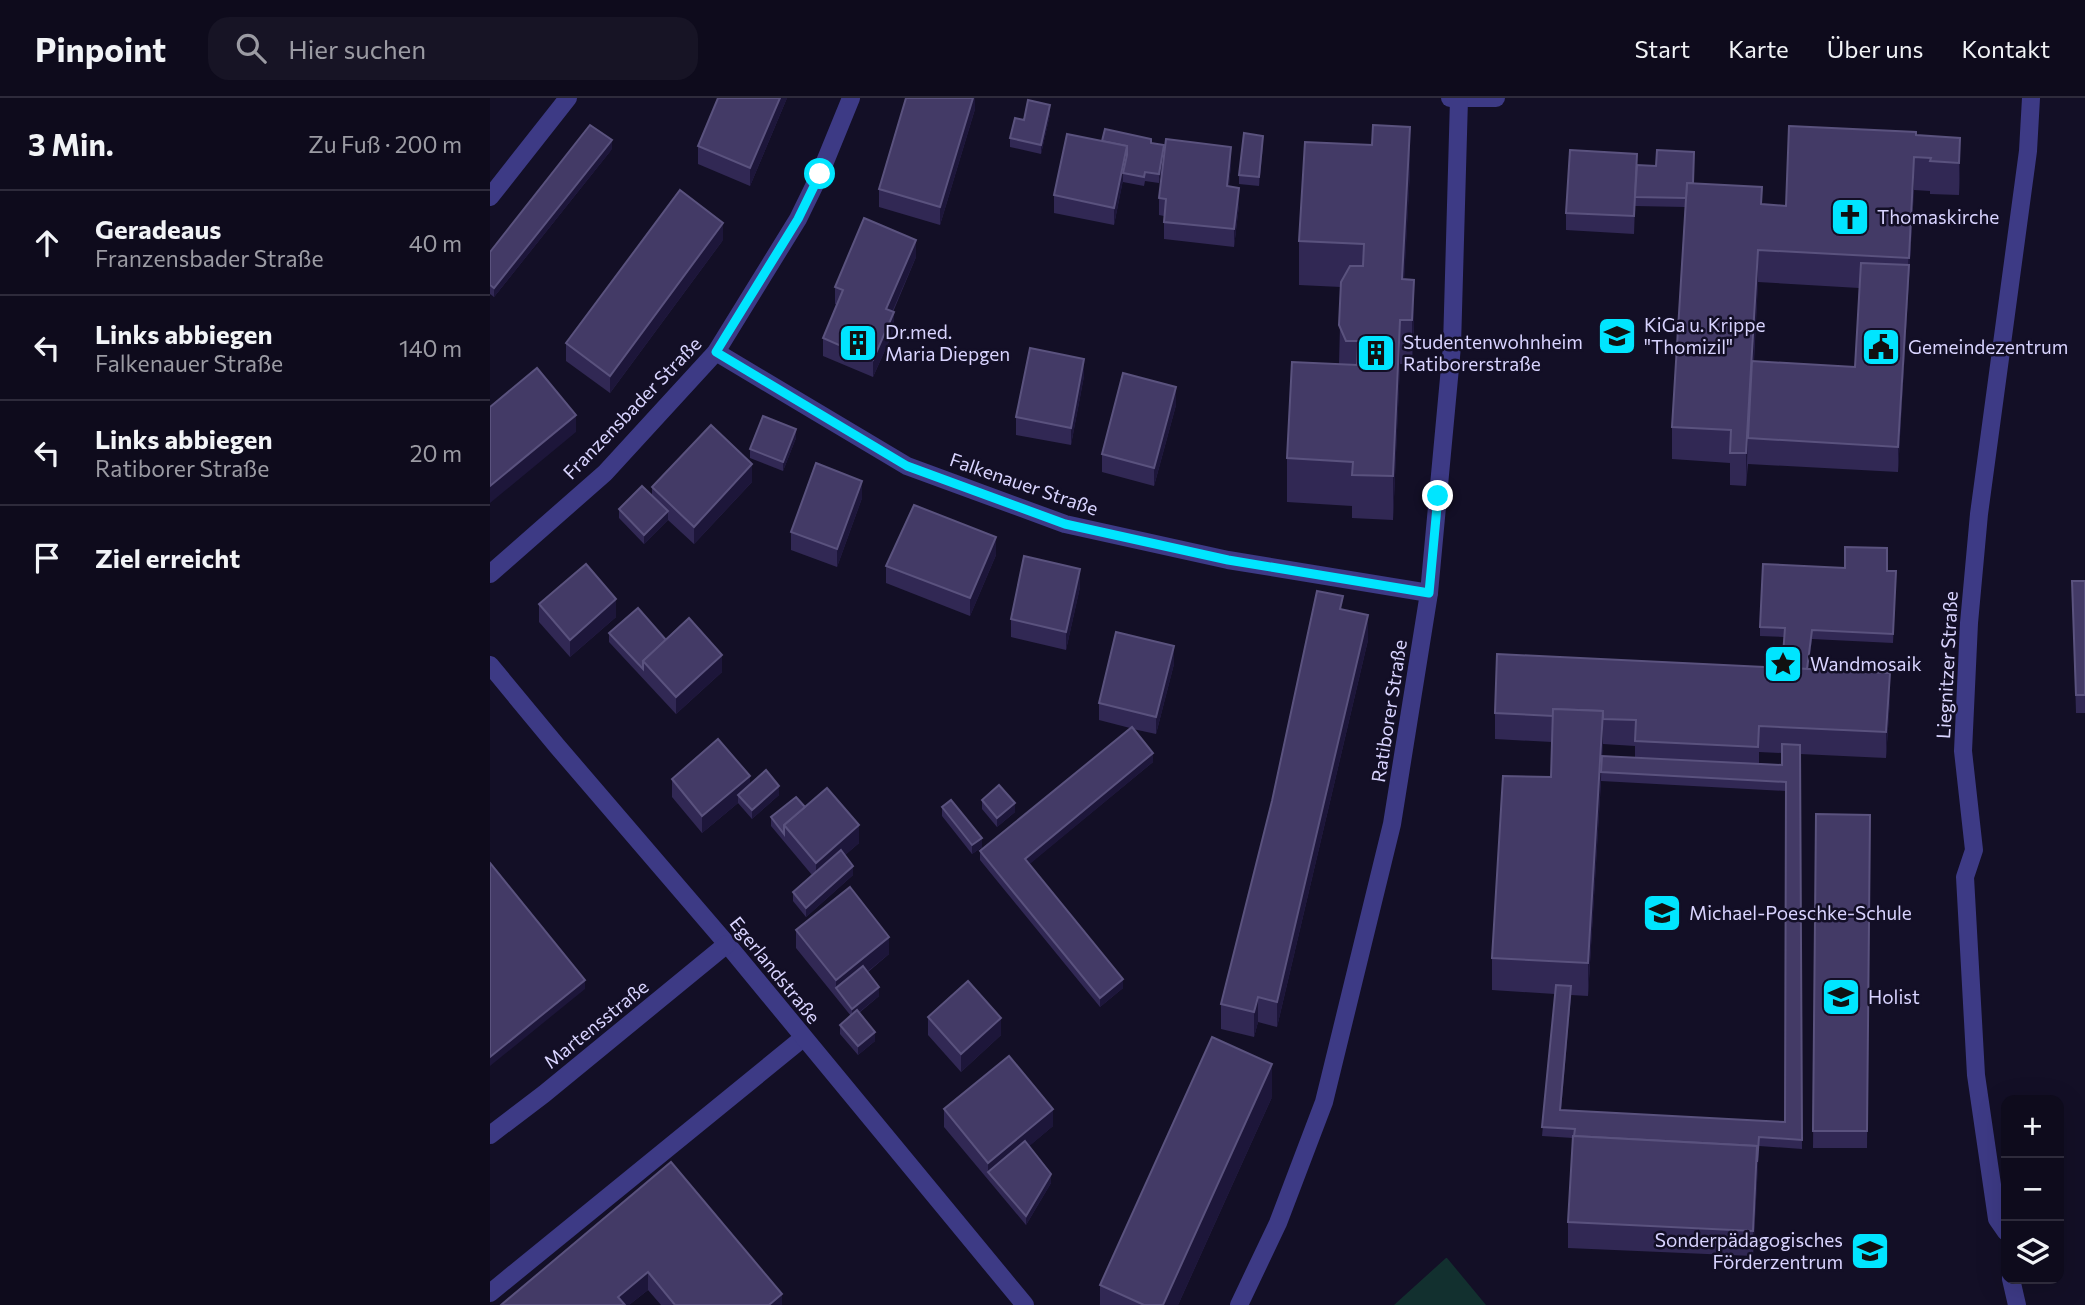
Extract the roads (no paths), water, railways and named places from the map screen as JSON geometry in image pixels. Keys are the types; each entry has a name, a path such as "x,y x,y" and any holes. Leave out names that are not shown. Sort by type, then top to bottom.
{"street":[{"path":"490,197 568,98"},
{"name":"Franzensbader Straße","path":"490,574 605,473 716,352 798,219 851,98"},
{"path":"1448,98 1496,98"},
{"name":"Liegnitzer Straße","path":"2001,1225 1997,1219 1976,1075 1965,877 1974,850 1963,751 1969,623 1979,514 2028,151 2031,98"},
{"name":"Ratiborer Straße","path":"1239,1305 1278,1223 1324,1102 1392,824 1429,593 1452,346 1459,99"},
{"name":"Falkenauer Straße","path":"716,352 907,466 1065,524 1228,560 1429,593"},
{"name":"Egerlandstraße","path":"490,665 727,944 1025,1305"},
{"name":"Martensstraße","path":"490,1135 727,944"},
{"path":"490,1293 803,1038"},
{"path":"2012,1284 2017,1305"}],"place":[{"name":"Thomaskirche","path":"1850,217"},
{"name":"KiGa u. Krippe \"Thomizil\"","path":"1617,336"},
{"name":"Dr.med. Maria Diepgen","path":"858,343"},
{"name":"Gemeindezentrum","path":"1881,347"},
{"name":"Studentenwohnheim Ratiborerstraße","path":"1376,353"},
{"name":"Wandmosaik","path":"1783,664"},
{"name":"Michael-Poeschke-Schule","path":"1662,913"},
{"name":"Holist","path":"1841,997"},
{"name":"Sonderpädagogisches Förderzentrum","path":"1870,1251"}]}
